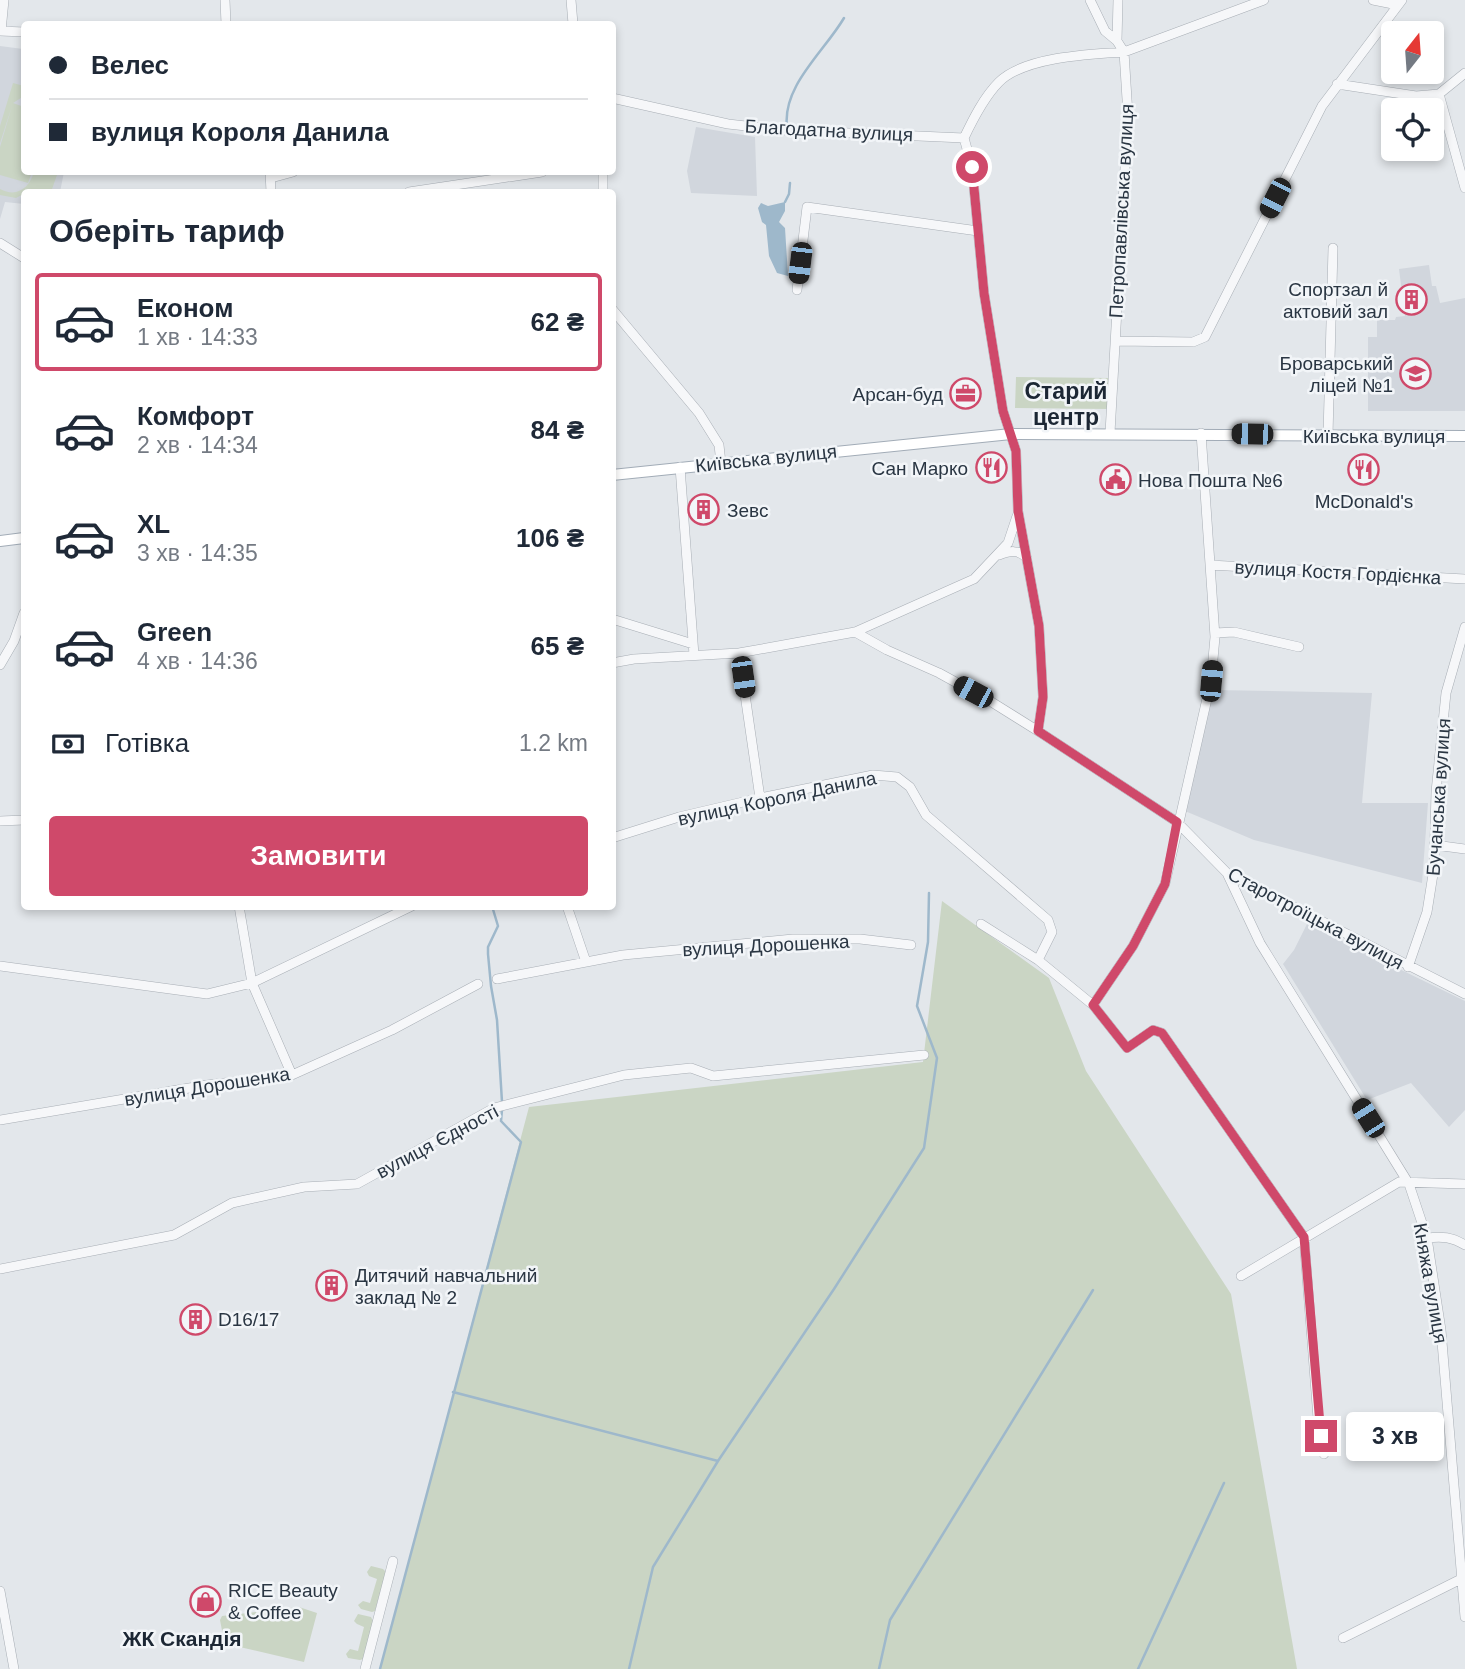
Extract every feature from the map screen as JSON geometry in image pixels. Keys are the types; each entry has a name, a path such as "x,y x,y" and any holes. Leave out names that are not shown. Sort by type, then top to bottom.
{"main road":[{"name":"Київська вулиця","path":"616,475 1011,434 1465,436"},
{"path":"0,541 21,538"}],"street":[{"path":"4,0 1,31 21,32"},
{"path":"225,0 226,21"},
{"path":"571,0 573,21"},
{"name":"Петропавлівська вулиця","path":"1090,0 1105,31 1117,41 1124,52 1128,115 1110,433"},
{"path":"1117,41 1118,0"},
{"path":"1038,731 1043,697 1039,626 1018,511 1016,451 1003,411 984,293 972,167 964,138 978,111 999,82 1015,70 1035,64 1124,52 1264,0"},
{"path":"1373,0 1400,3"},
{"path":"1116,341 1193,342 1205,337 1322,106 1400,3"},
{"path":"1337,84 1416,96 1439,94 1465,73"},
{"path":"1439,94 1465,188"},
{"name":"Благодатна вулиця","path":"616,99 728,124 768,129 964,138"},
{"path":"429,189 522,175"},
{"path":"797,290 807,208 978,231"},
{"path":"0,243 21,256"},
{"path":"1328,435 1333,248"},
{"path":"616,314 699,413 719,445 721,463"},
{"path":"1093,1005 1133,946 1165,884 1211,681 1215,633 1201,433"},
{"path":"680,467 694,655"},
{"path":"616,662 739,653 855,632 974,579 1008,543 1018,511"},
{"path":"996,556 1014,551 1028,560"},
{"name":"вулиця Костя Гордієнка","path":"1210,565 1465,579"},
{"path":"616,620 693,644"},
{"path":"0,665 14,641 21,621"},
{"name":"Бучанська вулиця","path":"1408,967 1427,912 1434,867 1436,792 1446,693 1465,627"},
{"name":"Старотроїцька вулиця","path":"855,632 980,695 1038,731 1177,822 1227,873 1465,994"},
{"path":"1215,633 1234,632 1299,647"},
{"path":"739,653 760,798"},
{"name":"вулиця Короля Данила","path":"616,837 679,817 760,798 873,775 897,777 910,787 926,815 1048,920 1052,932 1038,960"},
{"path":"0,821 21,820"},
{"path":"1435,845 1465,849"},
{"name":"Княжа вулиця","path":"1227,873 1260,943 1409,1184 1427,1238 1441,1330 1465,1617"},
{"path":"240,910 252,983 292,1075"},
{"path":"0,966 206,994 252,983 404,910"},
{"path":"568,910 586,962"},
{"path":"981,925 1038,960 1093,1005 1127,1048 1153,1030 1162,1033 1304,1237 1318,1418 1324,1454"},
{"name":"вулиця Дорошенка","path":"498,979 623,955 793,939 860,939 911,944"},
{"name":"вулиця Дорошенка","path":"0,1120 195,1087 292,1075 393,1030 478,984"},
{"name":"вулиця Єдності","path":"0,1269 174,1235 232,1203 303,1187 357,1184 494,1108 624,1075 691,1068 713,1076 924,1055"},
{"path":"1241,1276 1399,1182 1465,1184"},
{"path":"1427,1238 1454,1238 1465,1245"},
{"path":"365,1669 393,1561"},
{"path":"1343,1638 1461,1579"},
{"path":"0,1591 14,1669"}],"shaded area":[{"path":"0,46 21,49 21,175 63,175 61,189 21,189 21,204 5,202 0,219"},
{"path":"696,127 755,137 757,196 691,193 687,171"},
{"name":"Броварський ліцей №1","path":"1429,265 1432,286 1436,286 1440,303 1465,298 1465,411 1368,411 1368,337 1377,337 1377,320 1395,320 1396,317 1405,316 1399,269"},
{"path":"1213,690 1372,693 1362,803 1428,803 1422,883 1254,840 1185,811"},
{"path":"1307,924 1465,1001 1465,1110 1449,1127 1411,1083 1367,1100 1283,964 1294,950"}],"green space":[{"path":"13,83 21,85 21,98 13,103 21,106 21,175 31,175 28,183 0,175 0,147 12,106 0,143 0,126"},
{"path":"33,175 57,175 52,189 23,189"},
{"path":"0,189 6,192 21,190 21,195 16,198 0,195"},
{"path":"1016,377 1109,378 1109,409 1015,408"},
{"path":"942,901 1049,978 1086,1071 1231,1294 1297,1669 380,1669 529,1107 923,1062"},
{"path":"371,1566 386,1572 375,1611 372,1612 361,1609 358,1605 363,1601 370,1603 377,1579 369,1576 367,1572"},
{"path":"299,1607 317,1613 304,1662 224,1641 220,1620 222,1616"},
{"path":"358,1614 371,1617 373,1621 363,1659 360,1660 348,1658 346,1654 350,1649 358,1651 364,1627 354,1621"}],"water":[{"path":"785,202 785,211 779,222 785,228 788,276 777,273 769,256 766,225 762,222 758,208 761,203 768,206"}],"waterway":[{"path":"787,127 787,112 798,83 844,18"},
{"path":"785,202 790,183"},
{"path":"629,1669 653,1567 718,1461 834,1289 924,1148 937,1058 917,1006 928,942 929,893"},
{"path":"493,910 498,926 488,947 488,954 497,1020 502,1102"},
{"path":"380,1669 521,1142 501,1121 502,1110"},
{"path":"879,1669 890,1620 1093,1290"},
{"path":"453,1392 718,1461"},
{"path":"1138,1669 1224,1483"}],"place":[{"name":"Спортзал й актовий зал","path":"1411,300"},
{"name":"Броварський ліцей №1","path":"1416,374"},
{"name":"Арсан-буд","path":"966,394"},
{"name":"Сан Марко","path":"991,468"},
{"name":"McDonald's","path":"1364,470"},
{"name":"Нова Пошта №6","path":"1115,480"},
{"name":"Зевс","path":"704,510"},
{"name":"Дитячий навчальний заклад № 2","path":"332,1286"},
{"name":"D16/17","path":"195,1319"},
{"name":"RICE Beauty & Coffee","path":"205,1601"}],"district":[{"name":"Старий центр","path":"1066,404"},
{"name":"ЖК Скандія","path":"182,1639"}],"route":[{"path":"972,167 984,293 1003,411 1016,451 1018,511 1039,626 1043,697 1038,731 1177,822 1165,884 1133,946 1093,1005 1127,1048 1153,1030 1162,1033 1304,1237 1307,1299 1321,1436"}]}
